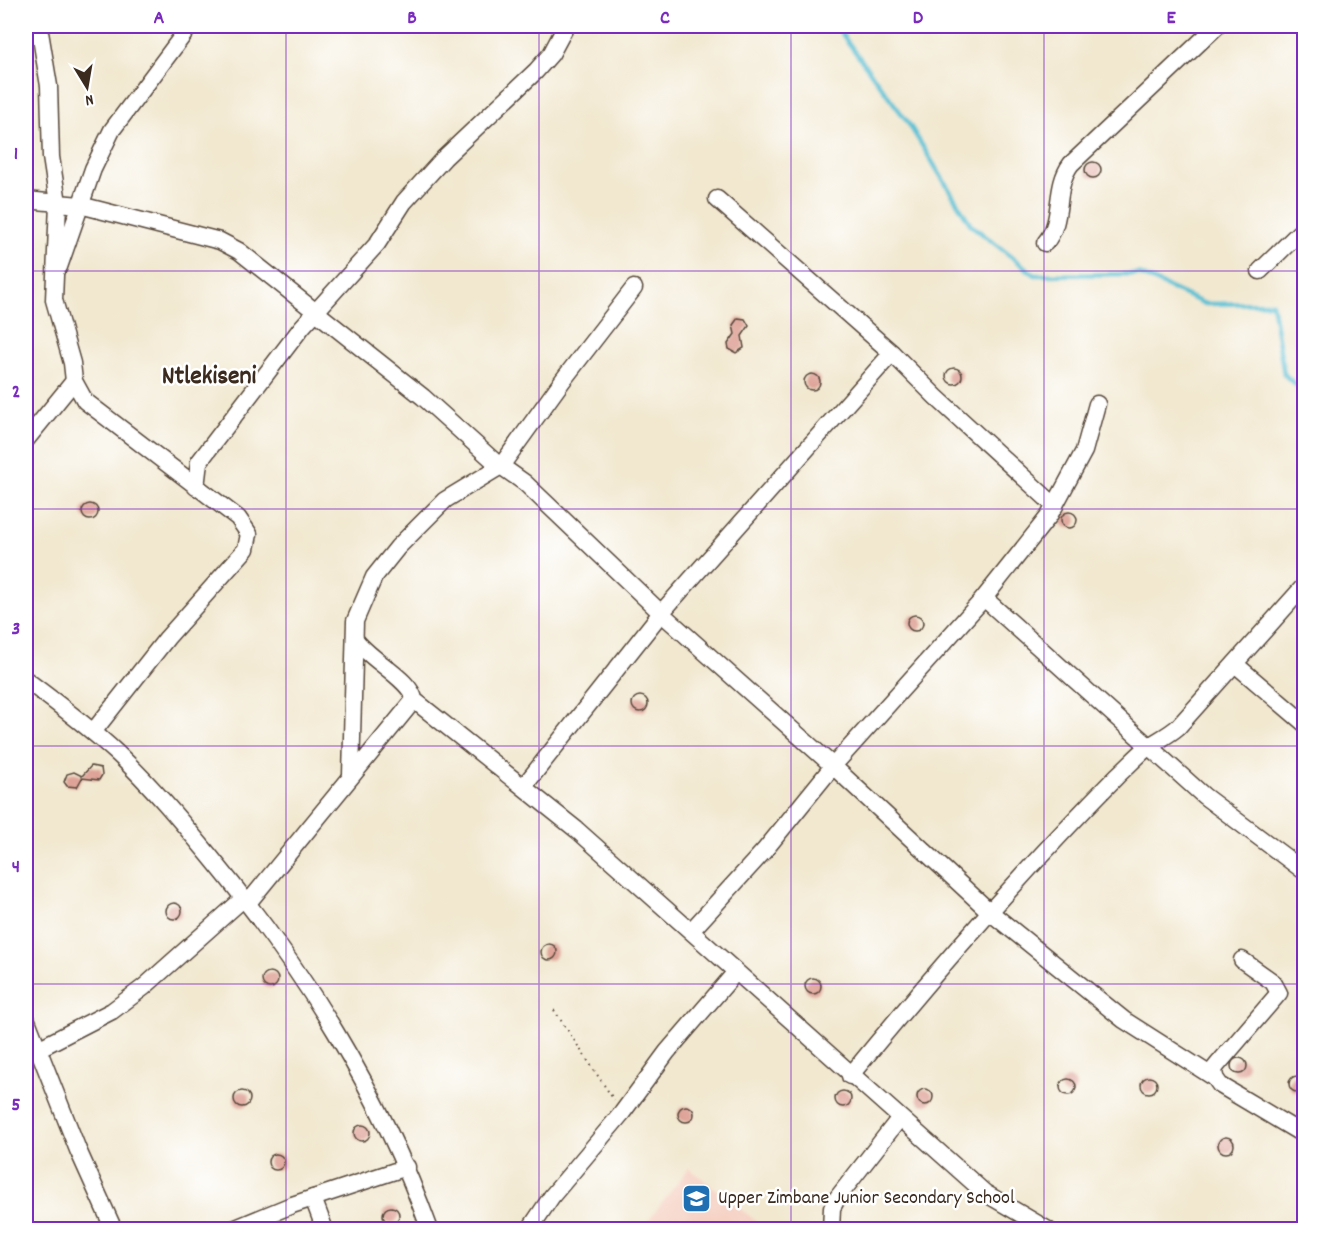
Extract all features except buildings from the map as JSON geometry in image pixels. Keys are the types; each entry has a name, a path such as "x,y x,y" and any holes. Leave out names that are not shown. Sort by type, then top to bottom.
{"street":[{"path":"39,26 49,86 51,157 58,203 54,300 72,363 74,381 85,401 244,523 249,534 246,549 167,638 93,732"},
{"path":"54,278 72,236 80,205 112,130 190,26"},
{"path":"196,487 199,462 315,313 378,244 404,202 444,158 486,120 551,54 566,26"},
{"path":"1045,243 1057,223 1062,181 1071,164 1217,26"},
{"path":"717,199 892,353 1055,507"},
{"path":"26,200 80,205 229,245 431,404 501,466 525,483 661,613 833,766 990,912 1124,1020 1215,1078 1220,1085 1305,1135"},
{"path":"1260,271 1305,228"},
{"path":"351,776 355,621 374,577 384,563 446,500 501,466 563,380 634,288"},
{"path":"524,786 661,613 892,353"},
{"path":"26,440 74,381"},
{"path":"691,931 764,851 833,766 984,598 1055,507 1084,451 1097,404"},
{"path":"850,1076 909,1004 990,912 1118,776 1149,746 1178,727 1305,586"},
{"path":"984,598 1204,795 1305,871"},
{"path":"355,639 372,659 409,686 414,700 524,786 691,931 850,1076 985,1193 1048,1230"},
{"path":"1235,664 1305,723"},
{"path":"26,680 93,732 163,800 284,950 359,1069 407,1167 430,1230"},
{"path":"32,1050 112,1011 246,901 414,700"},
{"path":"1215,1078 1214,1070 1218,1064 1279,993 1273,982 1242,960"},
{"path":"529,1230 559,1187 622,1113 666,1052 735,973"},
{"path":"26,1018 32,1050 114,1230"},
{"path":"831,1230 832,1208 838,1197 899,1119"},
{"path":"231,1230 313,1198 407,1167"},
{"path":"313,1198 325,1230"}],"path":[{"path":"554,1010 622,1113"}],"shaded area":[{"name":"Upper Zimbane Junior Secondary School","path":"689,1168 766,1229 642,1229"}],"waterway":[{"path":"785,26 838,29 907,121 971,225 1035,275 1139,274 1205,304 1272,303 1284,374 1304,393"}],"place":[{"name":"Upper Zimbane Junior Secondary School","path":"697,1199"}],"district":[{"name":"Ntlekiseni","path":"209,377"}]}
